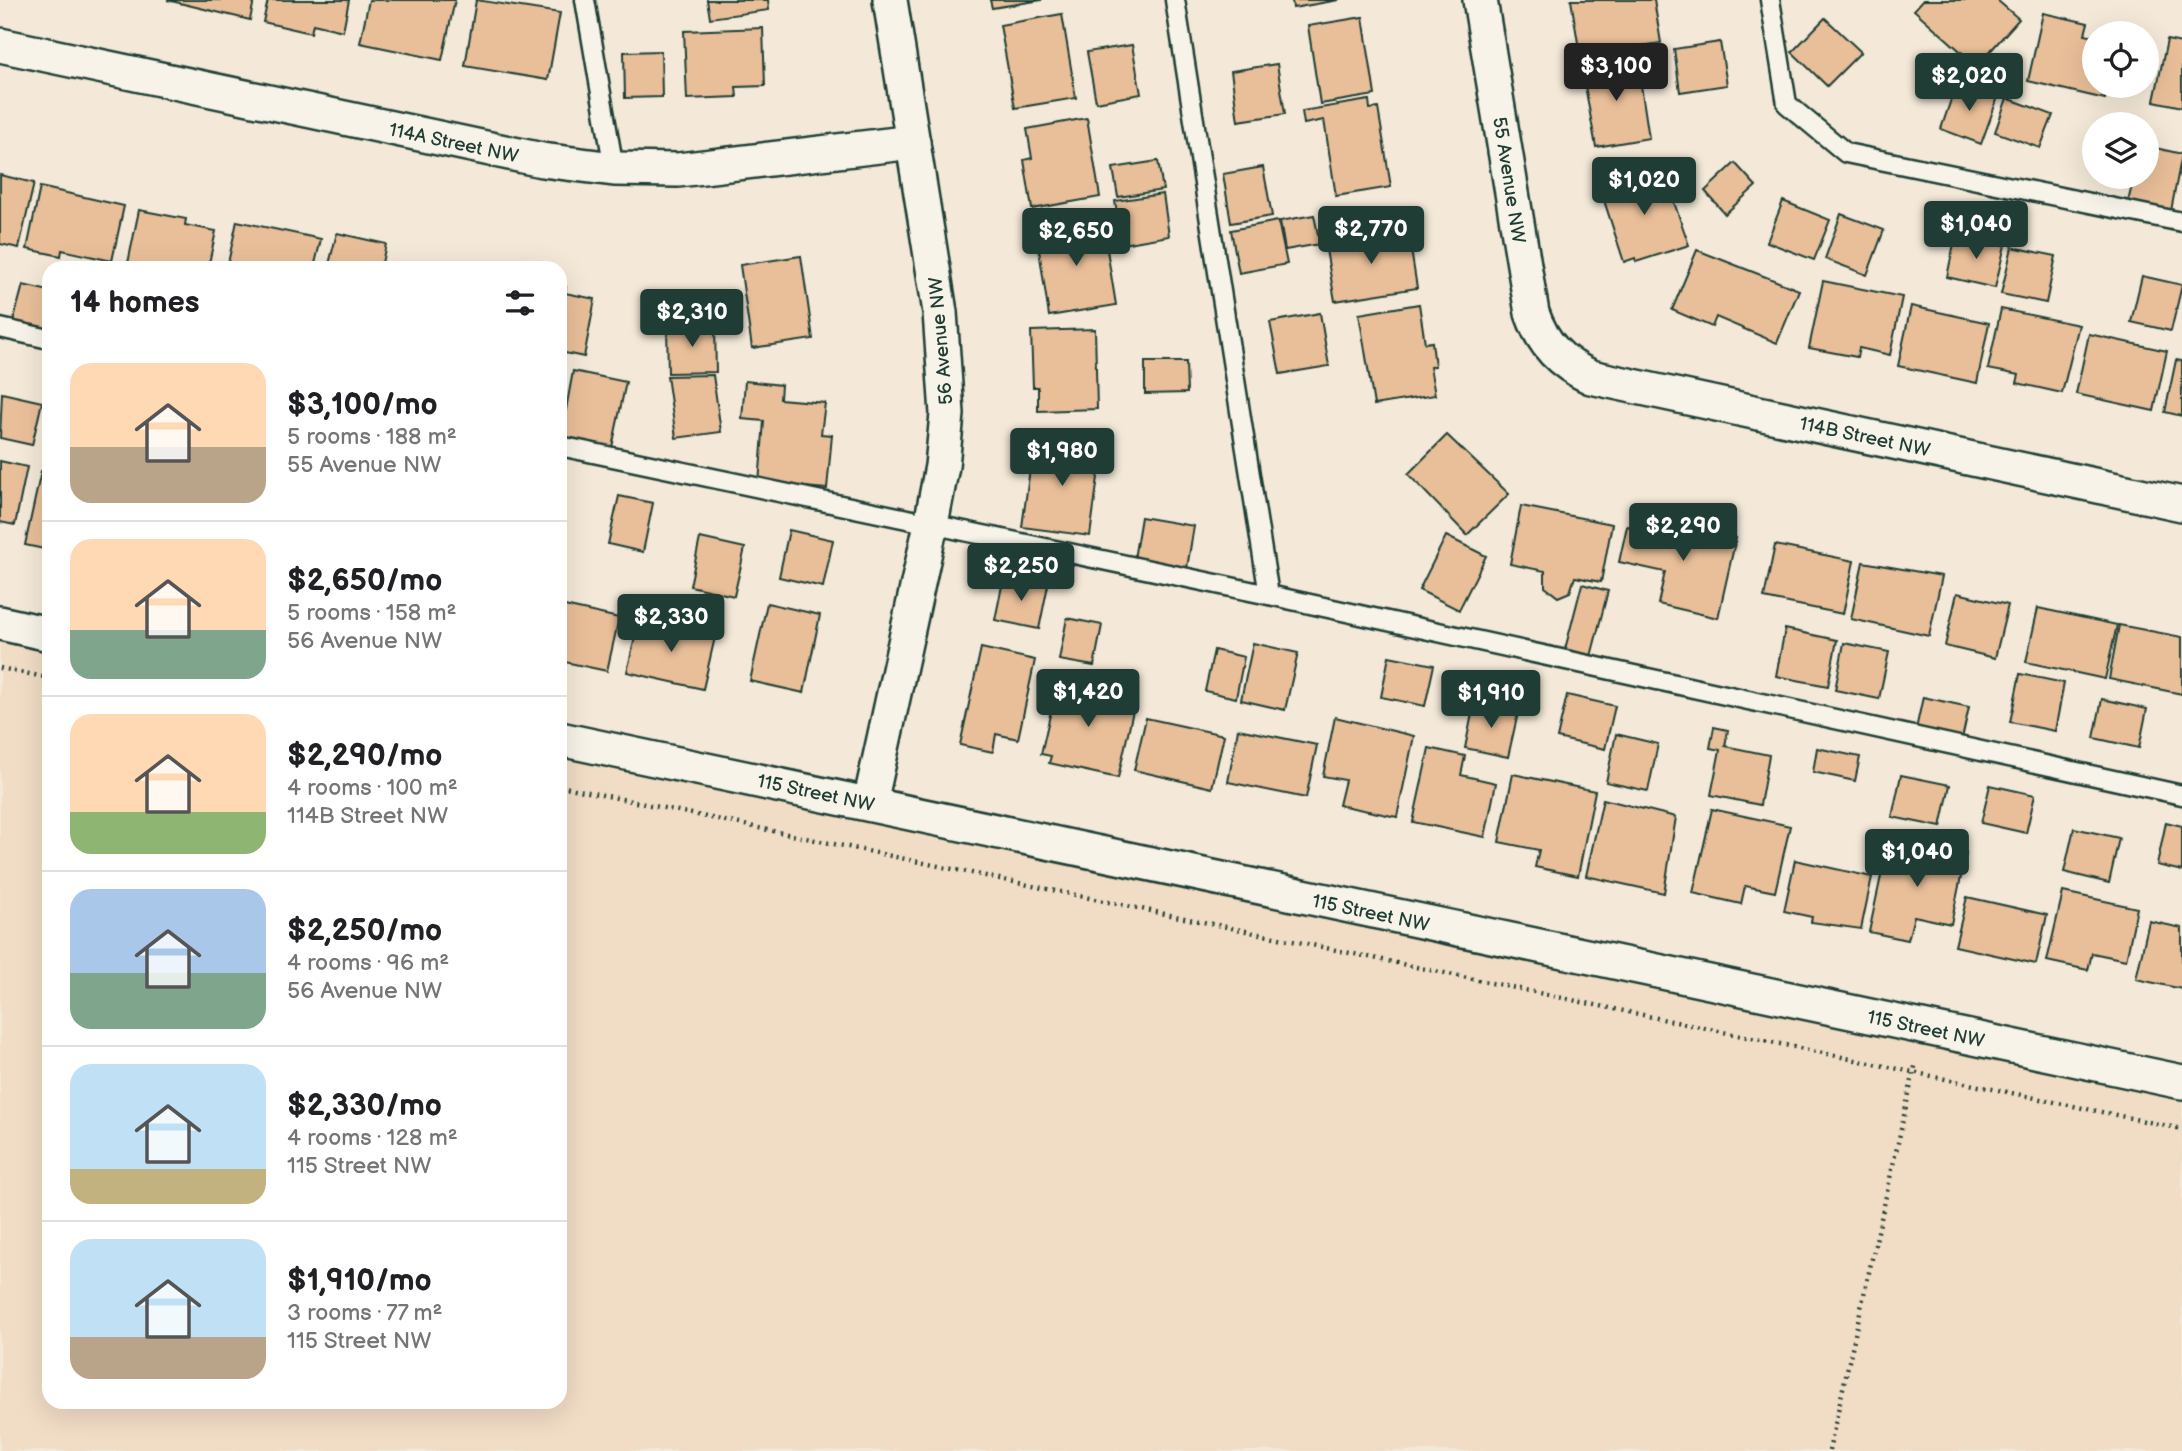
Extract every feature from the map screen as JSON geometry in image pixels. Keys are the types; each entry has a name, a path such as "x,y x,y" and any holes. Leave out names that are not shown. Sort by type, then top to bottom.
{"street":[{"name":"56 Avenue NW","path":"870,803 931,524 942,466 947,414 940,312 890,0"},
{"name":"55 Avenue NW","path":"1480,0 1532,313 1540,336 1554,353"},
{"name":"114A Street NW","path":"0,45 542,160 614,169 678,170 914,142"},
{"name":"114B Street NW","path":"1554,353 1570,367 1591,377 2182,504"},
{"path":"0,624 42,633"},
{"name":"115 Street NW","path":"567,740 2182,1082"}],"lane":[{"path":"585,0 614,169"},
{"path":"1175,0 1269,595"},
{"path":"1770,0 1787,104 1846,153 2182,222"},
{"path":"0,328 42,337"},
{"path":"567,447 1269,595 2182,795"}],"path":[{"path":"0,668 42,677"},
{"path":"567,787 2182,1129"},
{"path":"1829,1451 1922,1027"}],"shaded area":[{"path":"0,624 42,633 42,1409 567,1409 567,740 2182,1082 2182,1451 0,1451"}],"building":[{"path":"167,0 254,0 250,20"},
{"path":"268,0 349,0 343,31 313,24 311,33 263,22"},
{"path":"369,0 455,0 442,60 360,43"},
{"path":"476,0 560,13 548,80 465,66"},
{"path":"707,0 768,0 769,10 710,18"},
{"path":"990,0 1042,0 992,8"},
{"path":"1292,0 1339,0 1293,8"},
{"path":"1571,0 1654,0 1661,43 1580,55"},
{"path":"1923,0 1997,0 2019,19 1977,66 1914,10"},
{"path":"2043,13 2082,22 2082,94 2028,81"},
{"path":"1062,14 1076,98 1015,108 1000,25"},
{"path":"1363,17 1375,95 1320,104 1308,26"},
{"path":"1825,18 1861,52 1827,86 1792,52"},
{"path":"763,28 765,86 736,87 737,97 687,99 684,31"},
{"path":"2167,40 2182,43 2182,107 2154,101 2155,98 2159,98 2159,78"},
{"path":"1720,42 1727,85 1680,92 1674,49"},
{"path":"1132,45 1141,94 1096,102 1087,52"},
{"path":"661,51 662,97 625,98 624,52"},
{"path":"1637,59 1649,138 1596,147 1582,69"},
{"path":"1277,64 1285,114 1238,121 1231,71"},
{"path":"1957,82 1998,97 1981,144 1941,129"},
{"path":"2007,98 2053,115 2040,148 1995,132"},
{"path":"1369,100 1370,109 1378,108 1391,187 1336,196 1324,120 1304,124 1302,111"},
{"path":"1087,118 1100,197 1032,209 1024,160 1032,158 1027,129"},
{"path":"2159,149 2182,154 2170,216 2127,206 2131,189 2159,189"},
{"path":"1158,161 1163,190 1118,197 1113,168"},
{"path":"1735,163 1756,186 1725,214 1705,191"},
{"path":"1263,167 1272,216 1231,223 1223,174"},
{"path":"1663,171 1689,245 1636,262 1635,258 1624,262 1600,188 1645,172 1647,176"},
{"path":"0,175 34,183 19,248 0,244"},
{"path":"40,187 124,206 112,261 62,250 61,256 27,249"},
{"path":"1163,194 1169,236 1122,244 1115,201"},
{"path":"1783,201 1830,220 1814,260 1767,242"},
{"path":"139,210 186,219 185,225 216,231 210,261 128,261"},
{"path":"1841,214 1884,230 1867,275 1825,259"},
{"path":"1314,215 1320,244 1285,250 1280,221"},
{"path":"1102,219 1116,305 1049,316 1036,230"},
{"path":"237,221 321,239 316,261 228,261"},
{"path":"1278,221 1287,264 1239,273 1231,230"},
{"path":"1408,230 1417,288 1335,301 1325,244"},
{"path":"337,233 386,244 382,261 330,261"},
{"path":"1956,234 2005,245 1995,288 1947,277"},
{"path":"2012,247 2056,256 2046,303 2001,294"},
{"path":"1697,250 1799,290 1777,343 1716,317 1712,327 1672,310"},
{"path":"801,256 813,339 752,348 740,265"},
{"path":"2142,276 2182,285 2171,331 2131,322"},
{"path":"1823,281 1902,297 1890,355 1859,348 1857,357 1809,348"},
{"path":"23,285 42,289 42,333 12,326"},
{"path":"567,293 595,299 584,357 567,353"},
{"path":"1419,304 1425,343 1432,342 1435,366 1430,367 1435,395 1374,405 1359,314"},
{"path":"1911,306 1989,323 1977,383 1898,366"},
{"path":"2001,309 2079,325 2062,393 2017,383 2019,375 1988,369"},
{"path":"1320,313 1329,366 1280,374 1270,322"},
{"path":"715,326 716,372 668,373 667,327"},
{"path":"1095,329 1097,409 1038,411 1038,387 1033,387 1031,331"},
{"path":"2089,334 2167,351 2154,411 2076,394"},
{"path":"2176,360 2182,361 2182,416 2165,412"},
{"path":"1145,362 1186,362 1187,393 1145,394"},
{"path":"573,371 626,382 611,452 567,443 567,404"},
{"path":"713,375 721,432 676,438 667,376"},
{"path":"745,381 781,385 780,399 825,403 821,434 832,435 827,489 759,483 764,421 742,419"},
{"path":"2,393 42,402 32,445 0,438"},
{"path":"1447,435 1509,494 1467,535 1408,474"},
{"path":"1034,439 1102,448 1090,536 1022,527"},
{"path":"0,461 27,467 15,525 0,522"},
{"path":"41,471 42,471 42,549 25,545"},
{"path":"619,496 653,503 643,552 608,544"},
{"path":"1521,506 1612,524 1601,582 1575,577 1570,592 1558,597 1545,587 1545,571 1510,564"},
{"path":"1141,517 1194,526 1186,574 1133,565"},
{"path":"1644,518 1736,538 1718,618 1658,604 1665,572 1619,562 1627,526 1641,529"},
{"path":"789,530 833,540 823,587 779,577"},
{"path":"1446,536 1486,556 1459,610 1419,590"},
{"path":"700,538 745,548 734,596 690,586"},
{"path":"1775,545 1854,561 1843,614 1764,598"},
{"path":"1863,562 1942,576 1929,636 1851,619"},
{"path":"1004,576 1048,585 1039,629 995,620"},
{"path":"1582,584 1608,591 1589,664 1563,657"},
{"path":"1957,593 2008,605 1995,658 1945,646"},
{"path":"767,603 820,615 804,693 750,681"},
{"path":"567,607 619,618 607,671 567,662"},
{"path":"2038,608 2117,625 2105,679 2026,662"},
{"path":"1067,618 1102,625 1094,666 1059,660"},
{"path":"639,620 715,637 703,689 627,672"},
{"path":"2119,625 2182,637 2182,694 2109,679"},
{"path":"1785,629 1837,640 1828,686 1776,676"},
{"path":"1253,643 1298,653 1285,710 1241,700"},
{"path":"1844,643 1889,652 1879,699 1835,690"},
{"path":"981,648 1035,660 1018,739 996,734 993,752 960,745"},
{"path":"1214,650 1244,657 1236,698 1205,691"},
{"path":"1389,656 1434,665 1425,706 1381,697"},
{"path":"2020,674 2064,683 2055,731 2010,722"},
{"path":"1058,680 1136,697 1118,778 1049,763 1051,756 1041,754"},
{"path":"1567,695 1615,706 1605,749 1557,738"},
{"path":"1923,697 1969,707 1962,739 1916,729"},
{"path":"2102,699 2147,709 2139,748 2094,738"},
{"path":"1474,704 1518,713 1508,757 1465,748"},
{"path":"1335,717 1414,736 1397,817 1339,805 1345,780 1323,776"},
{"path":"1146,718 1224,735 1212,788 1134,770"},
{"path":"1714,727 1728,730 1725,746 1769,755 1760,805 1711,795 1720,750 1710,748"},
{"path":"1238,729 1317,745 1306,798 1228,782"},
{"path":"1616,734 1658,744 1648,791 1606,782"},
{"path":"1429,748 1465,756 1461,775 1496,783 1485,837 1413,822"},
{"path":"1817,748 1860,757 1855,781 1813,772"},
{"path":"1513,774 1595,791 1578,876 1535,867 1539,850 1499,842"},
{"path":"1901,775 1950,785 1941,827 1892,817"},
{"path":"1990,785 2035,795 2026,833 1981,823"},
{"path":"1603,799 1676,817 1664,893 1586,876"},
{"path":"1712,809 1790,826 1775,892 1745,886 1741,904 1693,893"},
{"path":"2166,822 2182,826 2182,871 2157,865"},
{"path":"2074,828 2119,838 2109,883 2064,872"},
{"path":"1907,840 1966,853 1951,924 1914,916 1908,940 1869,932 1886,853 1904,857"},
{"path":"1795,860 1872,877 1861,929 1811,922 1812,917 1784,911"},
{"path":"2063,892 2137,908 2126,960 2092,953 2088,970 2047,961"},
{"path":"1967,897 2047,915 2036,964 1955,946"},
{"path":"2149,921 2182,928 2182,989 2136,979"}]}
